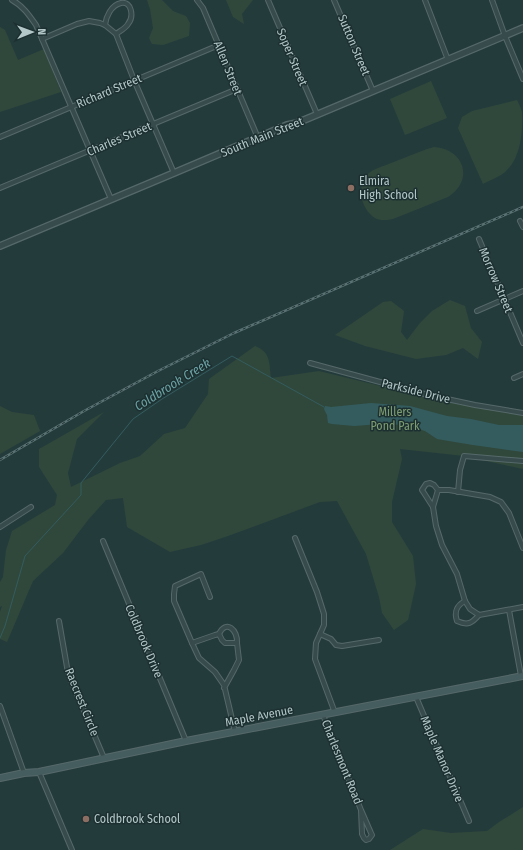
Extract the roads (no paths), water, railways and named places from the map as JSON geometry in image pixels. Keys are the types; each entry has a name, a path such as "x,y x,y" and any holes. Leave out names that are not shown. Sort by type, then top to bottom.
{"main road":[{"name":"Maple Avenue","path":"0,778 24,773 39,772 186,741 522,676"}],"street":[{"path":"12,0 21,2 36,25 111,199"},
{"name":"Allen Street","path":"197,0 203,8 258,138"},
{"name":"Soper Street","path":"268,0 317,114"},
{"name":"Sutton Street","path":"334,0 373,91"},
{"path":"425,0 448,60"},
{"path":"492,0 504,36 523,79"},
{"path":"105,25 114,6 121,3 125,3 129,6 132,11 131,19 128,25 116,34"},
{"path":"42,39 77,24 89,21 105,25 116,34 174,173"},
{"name":"South Main Street","path":"0,246 287,125 373,91 523,28"},
{"name":"Richard Street","path":"0,137 219,45"},
{"name":"Charles Street","path":"0,188 237,89"},
{"path":"520,221 523,227"},
{"name":"Morrow Street","path":"479,239 523,343"},
{"path":"477,311 523,291"},
{"name":"Parkside Drive","path":"310,363 428,395 475,405 523,412"},
{"path":"514,378 523,374"},
{"path":"458,492 460,470 464,456 523,461"},
{"path":"438,490 430,483 426,484 422,490 432,507 442,545 457,574 465,601 470,609 479,615"},
{"path":"438,490 449,490 490,497 501,502 509,513 523,548"},
{"path":"432,507 438,490"},
{"path":"0,527 31,508"},
{"path":"295,538 317,592 324,614 324,626 316,643 315,659 335,713"},
{"name":"Coldbrook Drive","path":"103,541 186,741"},
{"path":"210,597 201,574 175,586 174,601 199,658 215,672 224,685 235,732"},
{"path":"465,601 459,604 456,616 457,621 464,624 470,623 479,615 523,607"},
{"path":"509,610 522,676"},
{"name":"Raecrest Circle","path":"59,621 68,673 104,758"},
{"path":"192,643 219,634 223,628 227,627 234,629 236,634 238,660 224,688"},
{"path":"219,634 225,643 237,643"},
{"path":"320,634 331,639 336,645 342,646 379,640"},
{"name":"Maple Manor Drive","path":"416,696 469,822"},
{"path":"0,706 24,773"},
{"name":"Charlesmont Road","path":"323,715 372,835 366,840 362,834 361,810"},
{"path":"39,772 72,850"}],"water":[{"path":"371,403 410,406 447,416 499,425 523,425 523,452 437,439 425,431 407,425 380,424 354,426 328,423 327,415 324,409 325,406 331,407"}],"waterway":[{"name":"Coldbrook Creek","path":"0,638 5,626 25,556 81,495 81,483 133,419 162,399 232,356 324,407"}],"railway":[{"path":"0,460 84,411 158,371 234,333 523,207"}],"place":[{"name":"Elmira High School","path":"351,188"},
{"name":"Coldbrook School","path":"86,819"}],"park label":[{"name":"Millers Pond Park","path":"395,419"}]}
